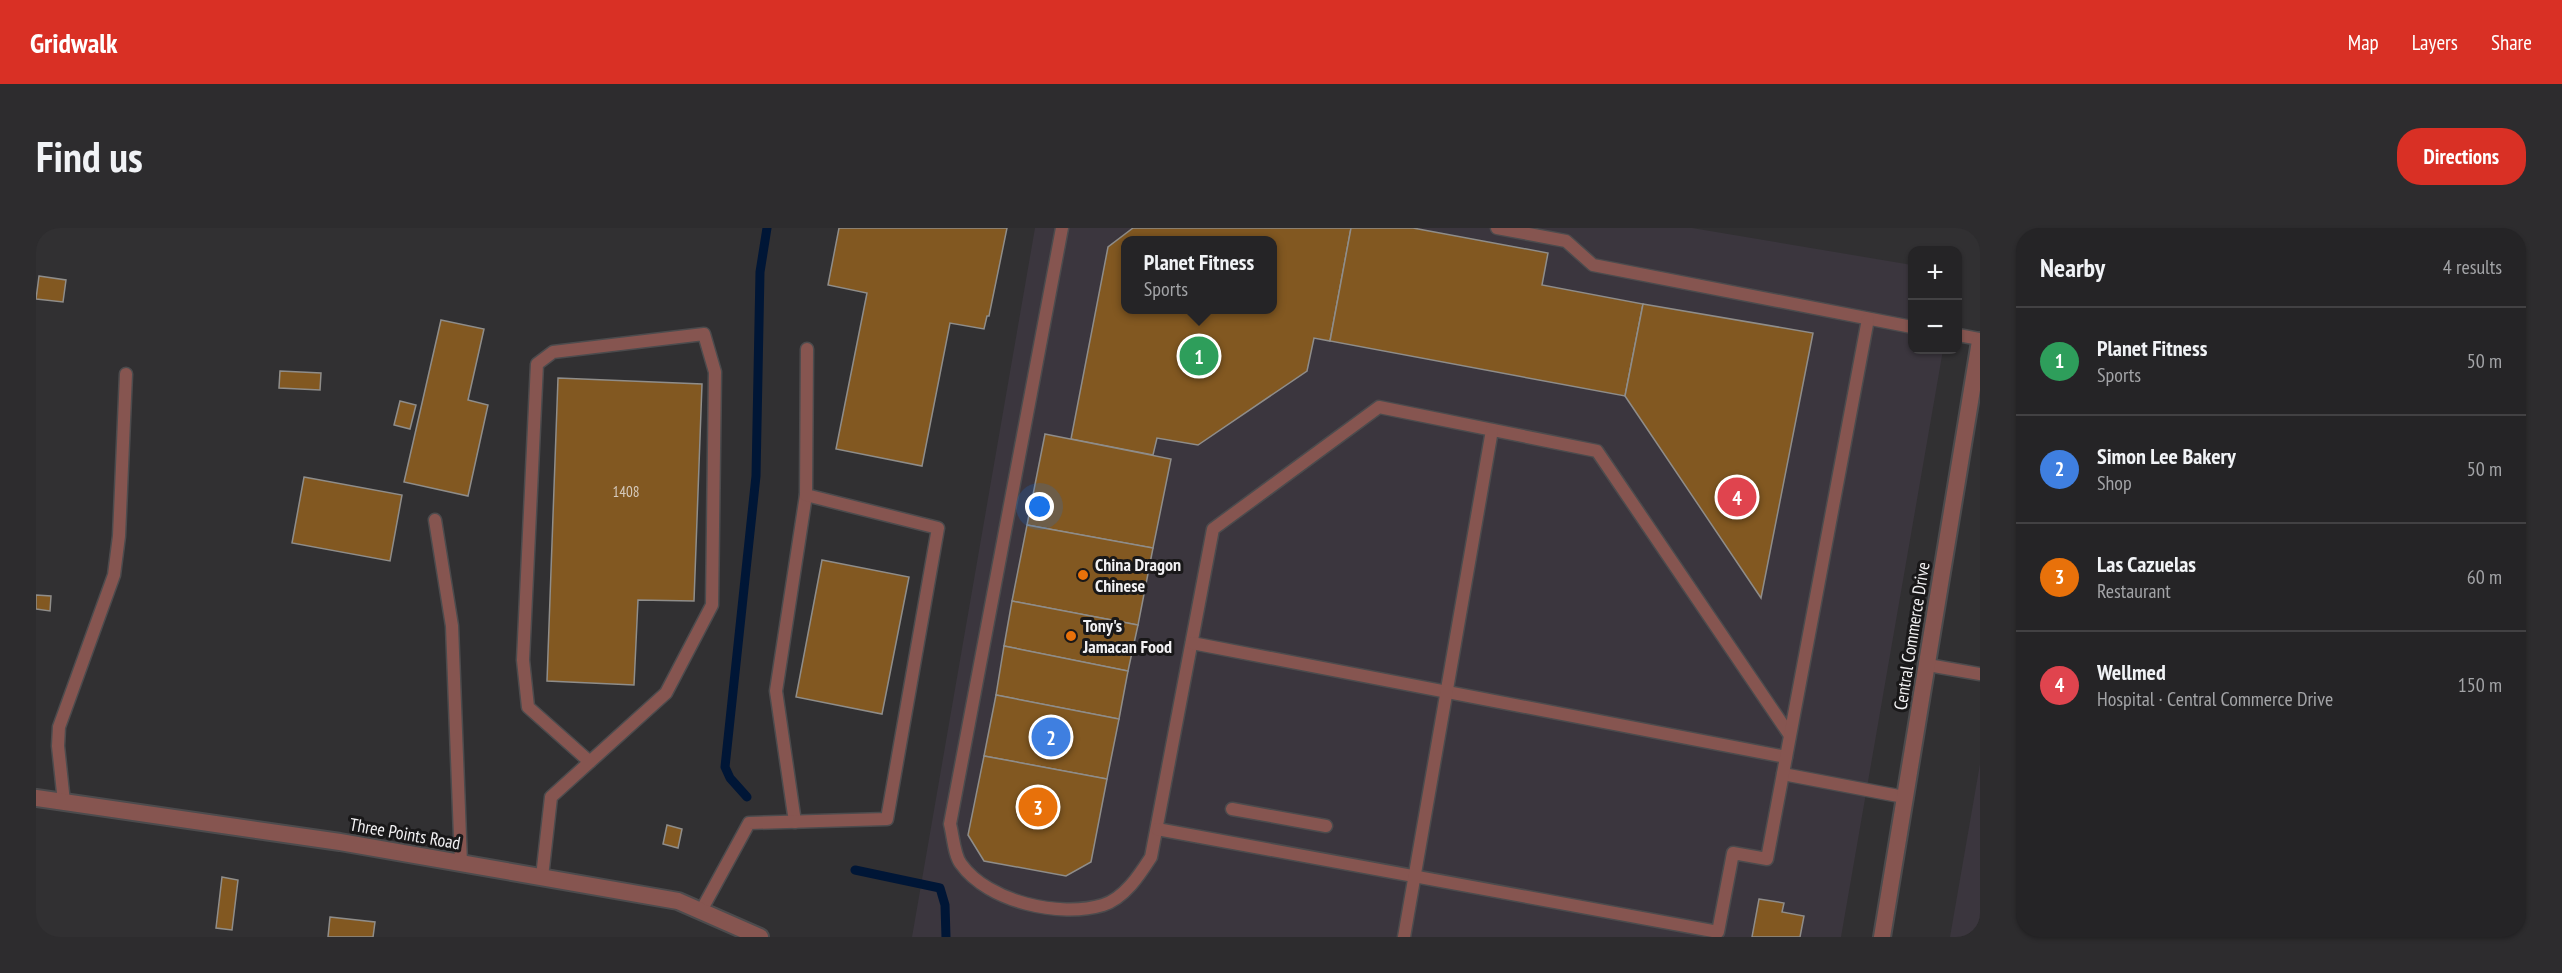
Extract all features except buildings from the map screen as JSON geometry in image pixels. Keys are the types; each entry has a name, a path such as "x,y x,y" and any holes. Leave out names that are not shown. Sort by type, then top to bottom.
{"street":[{"name":"Central Commerce Drive","path":"1882,937 1904,797 1975,402 1980,340"},
{"name":"Three Points Road","path":"36,798 340,842 678,901 760,937"}],"lane":[{"path":"1062,228 950,824 960,863 996,895 1059,911 1105,905 1133,884 1151,857 1213,529 1379,407 1596,451 1790,734"},
{"path":"1497,228 1566,241 1593,265 1908,326"},
{"path":"1157,829 1718,932 1733,853 1767,859 1868,318"},
{"path":"542,877 551,797 590,762 666,693 712,605 715,372 704,334 554,352 537,364 524,660 528,707 590,762"},
{"path":"1962,336 1980,340"},
{"path":"795,822 776,691 806,495 807,349"},
{"path":"64,802 58,746 59,727 114,576 119,536 126,374"},
{"path":"1404,937 1492,429"},
{"path":"701,911 749,823 887,819 938,528 806,495"},
{"path":"435,520 452,626 461,863"},
{"path":"1192,643 1786,757"},
{"path":"1928,665 1980,674"},
{"path":"1783,774 1904,797"},
{"path":"1232,809 1326,826"}],"shaded area":[{"path":"1035,228 1692,228 1908,264 1908,354 1942,354 1841,937 912,937"},
{"path":"1980,764 1980,937 1950,937"}],"waterway":[{"path":"747,797 730,778 725,767 756,476 760,272 767,228"},
{"path":"855,870 940,888 945,905 946,937"}],"place":[{"name":"Planet Fitness","path":"1199,356"},
{"name":"Wellmed","path":"1737,497"},
{"name":"China Dragon Chinese","path":"1083,575"},
{"name":"Tony's Jamacan Food","path":"1071,636"},
{"name":"Simon Lee Bakery","path":"1051,737"},
{"name":"Las Cazuelas","path":"1038,807"}]}
